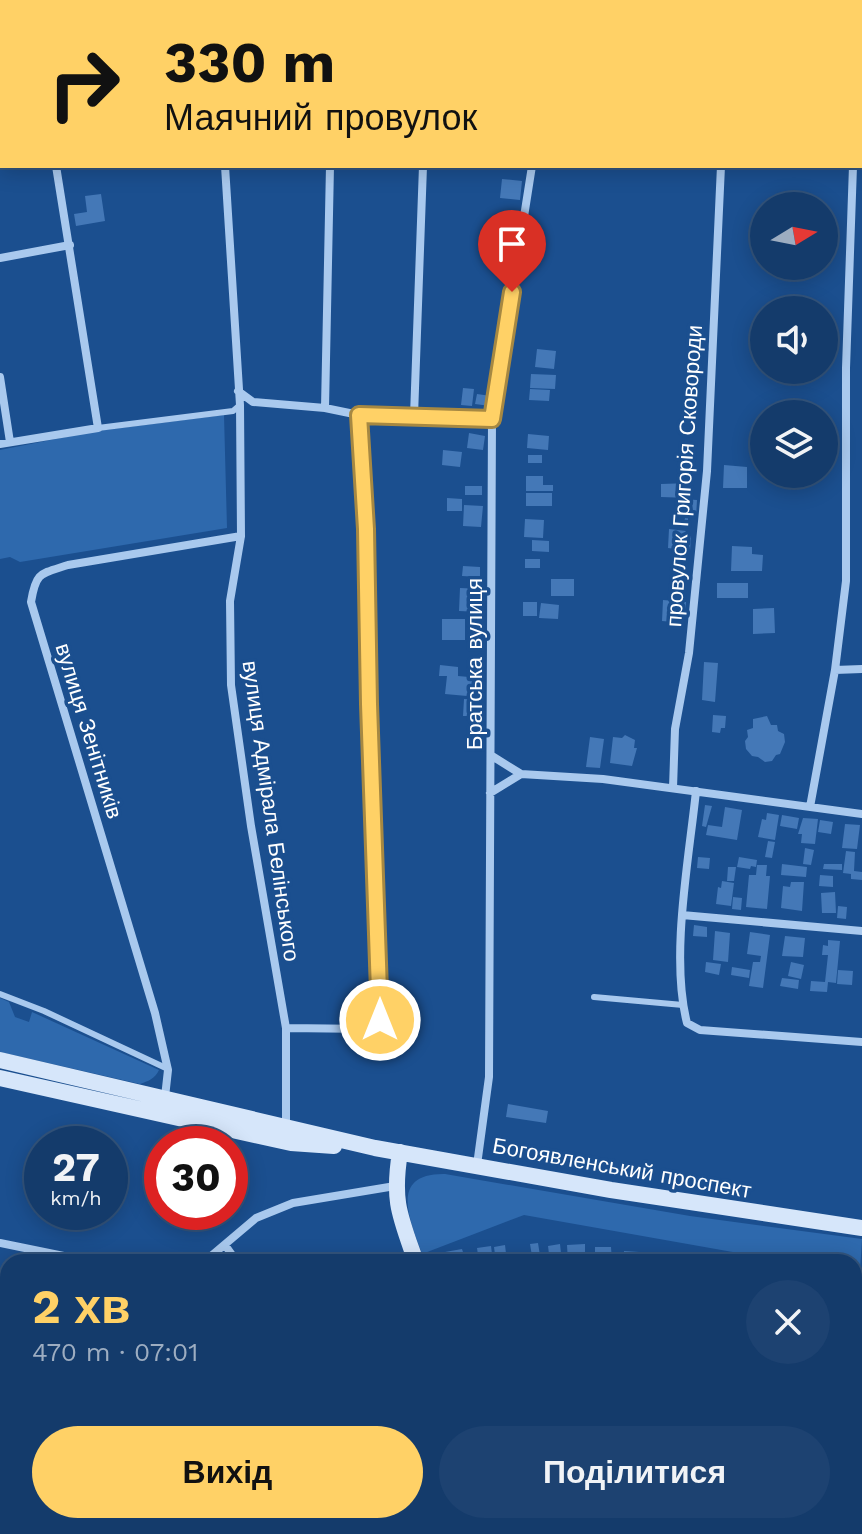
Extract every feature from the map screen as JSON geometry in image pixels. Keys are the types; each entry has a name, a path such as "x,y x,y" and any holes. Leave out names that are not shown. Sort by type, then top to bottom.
{"main road":[{"name":"Богоявленський проспект","path":"0,1060 375,1148 611,1190 862,1228"},
{"name":"Богоявленський проспект","path":"0,1078 291,1143 375,1148"},
{"path":"400,1152 395,1186 398,1209 413,1254"}],"street":[{"path":"0,444 98,428 56,168"},
{"name":"вулиця Адмірала Белінського","path":"225,168 240,405 241,536 230,601 231,685 251,826 286,1028 286,1125"},
{"path":"325,408 330,168"},
{"path":"414,416 423,168"},
{"name":"Братська вулиця","path":"477,1165 489,1077 492,419 532,168"},
{"name":"провулок Григорія Сковороди","path":"673,788 675,729 689,653 707,471 721,168"},
{"path":"810,807 835,670 846,581 846,368 853,168"},
{"path":"0,258 70,245"},
{"path":"0,377 10,442"},
{"path":"238,391 253,402 325,408 359,415 492,419"},
{"path":"286,1028 370,1029 380,1020 366,529 359,415"},
{"name":"вулиця Зенітників","path":"165,1097 168,1070 155,1013 31,602 35,581 41,573 68,565 241,536"},
{"path":"835,670 862,669"},
{"path":"492,756 521,774 603,779 862,814"},
{"path":"490,793 521,774"},
{"path":"696,791 682,915 683,1005 687,1023 700,1030 862,1042"},
{"path":"682,915 862,931"},
{"path":"214,1254 256,1218 293,1203 395,1186"},
{"path":"2,1245 50,1254"},
{"path":"225,1245 231,1254"},
{"path":"862,1396 862,1415"}],"lane":[{"path":"98,428 233,411 240,405"},
{"path":"0,994 44,1011 168,1070"},
{"path":"594,997 683,1005"}],"shaded area":[{"path":"224,415 227,528 20,562 10,557 0,559 0,450 96,431"},
{"path":"0,998 9,1002 15,1017 29,1022 32,1012 159,1070 153,1078 140,1084 0,1052"},
{"path":"445,1174 690,1216 862,1239 861,1254 744,1254 524,1215 422,1254 408,1202 409,1190 415,1182 427,1176"}],"building":[{"path":"502,179 522,181 520,200 500,198"},
{"path":"101,194 105,221 76,226 74,214 87,212 85,196"},
{"path":"537,349 556,351 554,369 535,367"},
{"path":"531,374 556,375 555,389 530,388"},
{"path":"463,388 474,389 472,406 461,405"},
{"path":"530,389 550,390 549,401 529,400"},
{"path":"477,394 491,396 490,406 475,404"},
{"path":"469,433 485,436 483,450 467,448"},
{"path":"528,434 549,436 548,450 527,448"},
{"path":"443,450 462,452 460,467 442,465"},
{"path":"528,455 542,455 542,463 528,463"},
{"path":"724,465 747,467 747,488 723,488"},
{"path":"526,476 543,476 543,485 553,485 553,491 526,491"},
{"path":"691,483 690,498 661,497 661,484"},
{"path":"465,486 482,486 482,495 465,495"},
{"path":"526,493 552,493 552,506 526,506"},
{"path":"447,498 462,499 462,511 447,511"},
{"path":"681,499 697,500 696,518 688,518 688,522 684,522"},
{"path":"464,505 483,506 481,527 463,526"},
{"path":"525,519 544,520 543,538 524,537"},
{"path":"669,529 686,531 684,535 691,536 690,551 668,548"},
{"path":"532,540 549,541 549,552 532,551"},
{"path":"732,546 752,547 752,554 763,555 762,571 731,571"},
{"path":"525,559 540,559 540,568 525,568"},
{"path":"463,566 480,567 480,577 462,576"},
{"path":"551,579 574,579 574,596 551,596"},
{"path":"717,583 748,583 748,598 717,598"},
{"path":"460,588 482,589 481,612 459,611"},
{"path":"663,600 686,602 685,618 674,617 674,622 662,621"},
{"path":"523,602 537,602 537,616 523,616"},
{"path":"541,603 559,605 558,619 539,618"},
{"path":"774,608 775,633 753,634 753,609"},
{"path":"442,619 465,619 465,640 442,640"},
{"path":"704,662 718,663 715,702 702,700"},
{"path":"440,665 458,667 458,676 480,678 478,697 445,694 447,676 439,676"},
{"path":"464,699 477,700 476,716 463,716"},
{"path":"713,715 726,716 725,728 721,728 720,733 712,732"},
{"path":"767,716 771,725 777,725 778,731 784,734 785,742 780,754 772,761 765,762 752,756 746,749 745,741 747,730 753,728 753,719"},
{"path":"625,735 635,740 634,748 637,748 632,766 610,763 613,737 622,738"},
{"path":"590,737 604,739 600,768 586,767"},
{"path":"705,805 712,806 706,827 702,826"},
{"path":"725,807 742,810 737,840 706,835 708,825 722,827"},
{"path":"767,813 779,815 775,840 758,837 762,819 766,820"},
{"path":"782,815 799,818 797,829 780,826"},
{"path":"803,818 818,819 815,844 801,843 802,834 798,834"},
{"path":"820,820 833,822 831,834 818,832"},
{"path":"845,824 860,825 857,849 842,848"},
{"path":"768,841 775,842 772,858 765,857"},
{"path":"805,848 814,850 811,865 803,864"},
{"path":"846,851 855,852 854,871 862,872 862,880 851,879 851,874 843,873"},
{"path":"698,857 710,858 709,869 697,868"},
{"path":"739,857 757,860 756,867 737,867"},
{"path":"782,864 807,867 806,877 781,875"},
{"path":"824,864 842,864 842,870 823,869"},
{"path":"757,865 767,865 766,876 770,876 767,909 746,907 749,875 756,875"},
{"path":"728,867 736,867 734,881 727,881"},
{"path":"820,875 833,876 833,887 819,886"},
{"path":"722,881 734,883 731,906 716,904"},
{"path":"791,882 804,882 802,911 781,908 783,886 790,887"},
{"path":"835,892 836,913 822,913 821,893"},
{"path":"733,897 742,898 741,910 732,909"},
{"path":"838,906 847,907 846,919 837,918"},
{"path":"694,925 707,927 707,937 693,936"},
{"path":"715,931 730,933 728,962 713,960"},
{"path":"750,932 770,935 763,988 749,986 753,962 760,962 761,956 747,954"},
{"path":"785,936 805,938 803,957 782,956"},
{"path":"828,940 840,941 836,983 828,982 827,992 810,991 811,981 825,982 828,955 822,955 823,945 828,946"},
{"path":"706,962 721,964 719,975 705,972"},
{"path":"791,962 804,965 801,979 788,976"},
{"path":"732,967 750,970 749,978 731,975"},
{"path":"838,970 853,971 852,985 837,984"},
{"path":"782,978 799,980 798,989 780,986"},
{"path":"508,1104 548,1111 546,1123 506,1117"},
{"path":"538,1243 540,1254 532,1254 530,1244"},
{"path":"560,1244 561,1254 549,1254 548,1246"},
{"path":"585,1244 585,1254 568,1254 567,1245"},
{"path":"505,1245 506,1254 495,1254 494,1247"},
{"path":"491,1246 492,1254 478,1254 477,1248"},
{"path":"595,1247 611,1247 611,1254 595,1254"},
{"path":"462,1249 464,1254 445,1254"}],"route":[{"path":"380,1020 366,529 359,415 492,419 512,292"}]}
